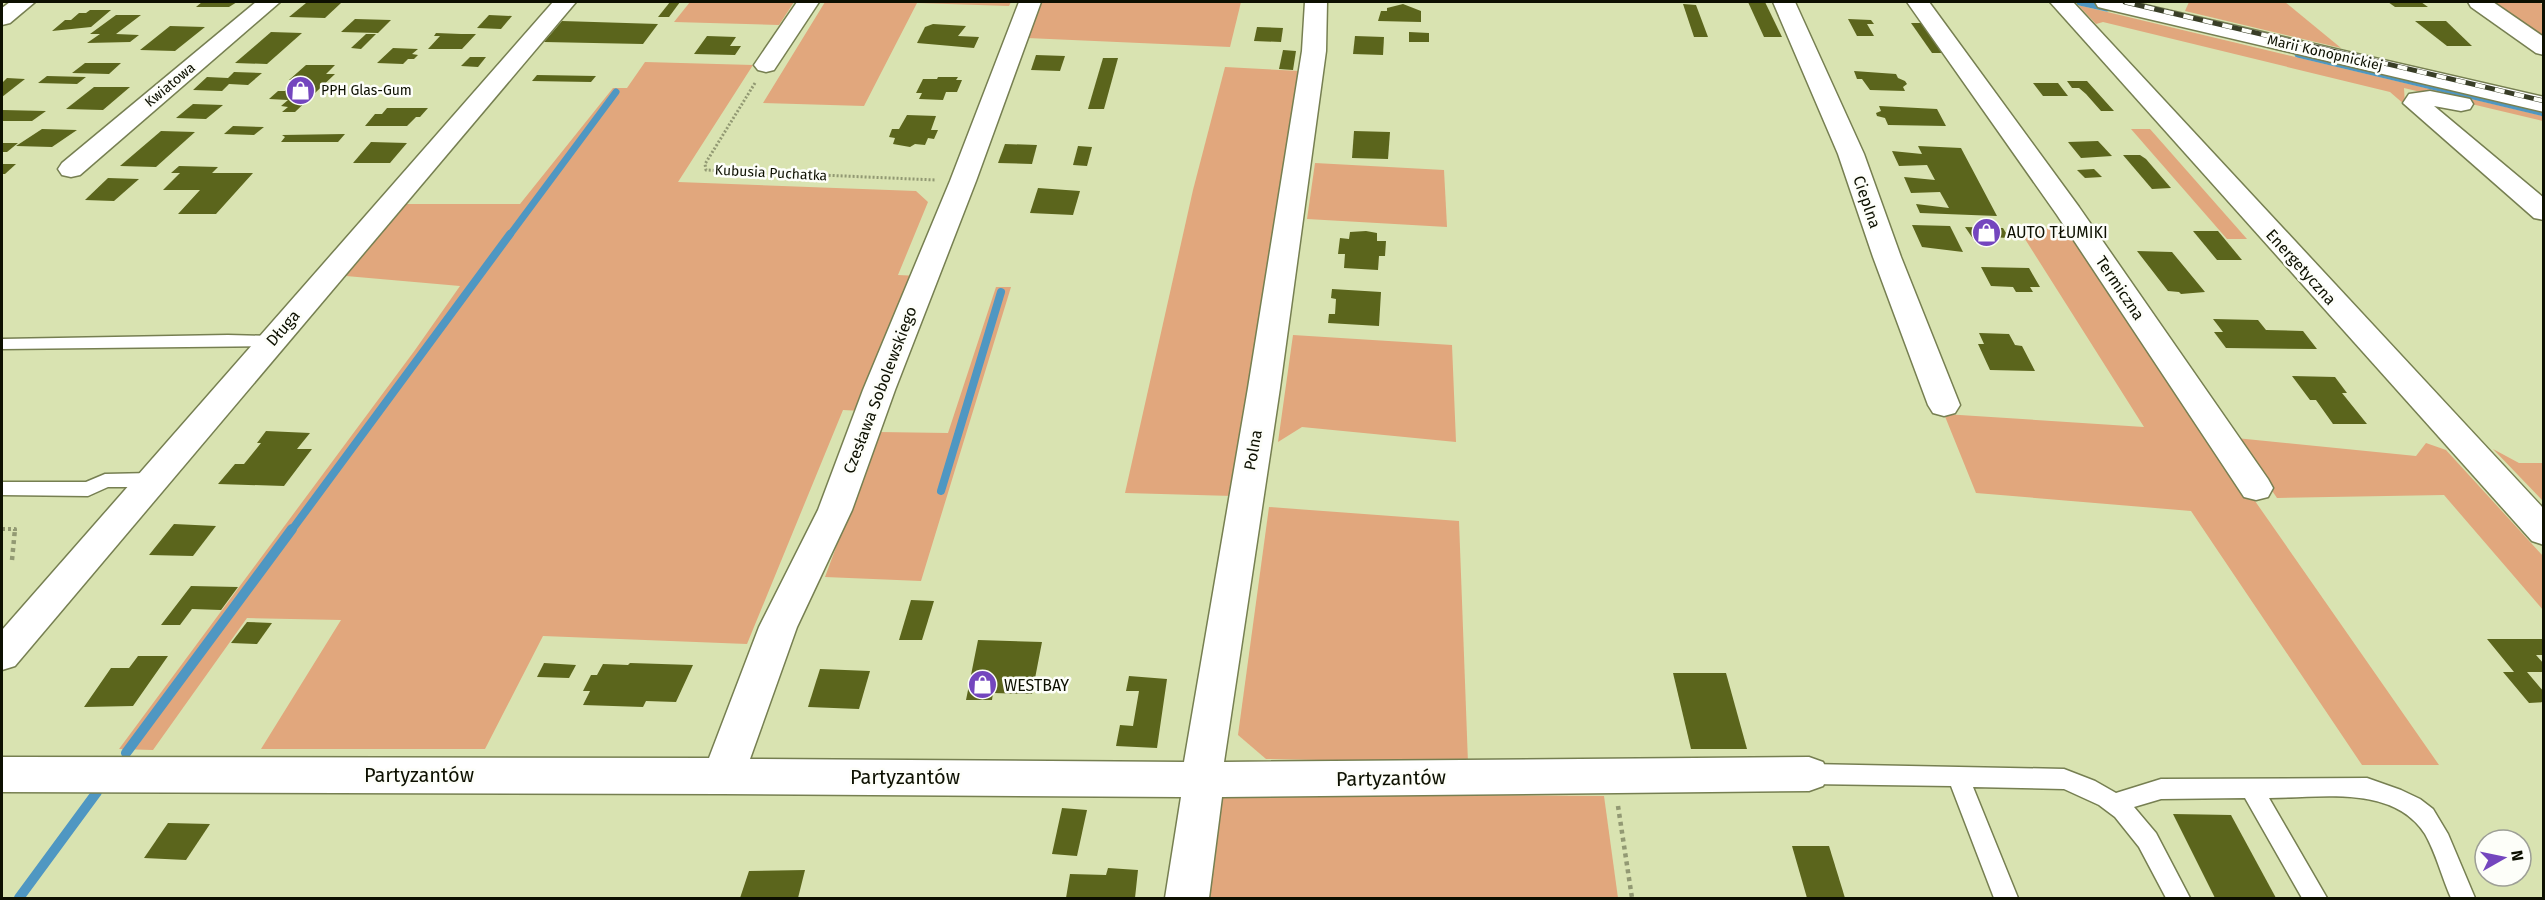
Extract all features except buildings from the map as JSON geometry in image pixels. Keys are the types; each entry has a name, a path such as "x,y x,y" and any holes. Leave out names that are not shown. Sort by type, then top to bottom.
{"street":[{"path":"2,18 24,2"},
{"name":"Kwiatowa","path":"71,169 269,2"},
{"name":"Długa","path":"2,655 565,2"},
{"path":"766,65 808,2"},
{"name":"Czesława Sobolewskiego","path":"723,776 778,627 835,510 879,390 963,181 1030,2"},
{"name":"Polna","path":"1187,898 1204,780 1202,774 1264,388 1312,62 1316,2"},
{"name":"Cieplna","path":"1784,2 1851,154 1887,257 1944,405"},
{"name":"Termiczna","path":"1918,2 2069,213 2256,488"},
{"name":"Energetyczna","path":"2061,2 2544,532"},
{"name":"Marii Konopnickiej","path":"2106,2 2544,105"},
{"path":"2479,2 2544,48"},
{"path":"2544,124 2445,100 2418,99 2415,103 2544,212"},
{"name":"Partyzantów","path":"2,775 723,776 1204,780 1809,774"}],"lane":[{"path":"2,344 228,340 271,342"},
{"path":"2,489 88,489 105,481 152,480"},
{"path":"1809,774 2064,779 2091,788 2115,803 2139,828 2157,854 2178,898"},
{"path":"1958,777 2006,898"},
{"path":"2250,787 2315,898"},
{"path":"2115,803 2161,789 2367,788 2396,796 2422,811 2433,825 2446,853 2451,874 2463,898"}],"path":[{"name":"Kubusia Puchatka","path":"766,65 705,164 706,170 963,181"},
{"path":"2,529 15,529 12,560"},
{"path":"1613,776 1632,898"}],"shaded area":[{"path":"690,2 794,2 779,25 674,22"},
{"path":"825,2 1011,2 1009,6 917,3 864,106 763,103"},
{"path":"1041,2 1241,2 1230,47 1027,38"},
{"path":"2189,2 2285,2 2341,48 2185,11"},
{"path":"2488,2 2539,2 2543,5 2543,42"},
{"path":"2078,5 2543,116 2543,121 2404,88 2405,105 2390,92 2103,22 2096,24"},
{"path":"645,62 753,65 678,182 916,191 928,202 898,275 919,276 862,411 843,410 747,644 543,636 485,749 261,749 341,620 247,618 153,750 119,749 460,286 346,276 406,204 520,204 613,88 627,88"},
{"path":"1225,67 1300,71 1233,496 1125,493 1193,190"},
{"path":"2131,129 2150,129 2247,239 2227,239"},
{"path":"1315,163 1444,170 1447,227 1307,219"},
{"path":"2018,228 2071,229 2209,435 2439,765 2362,765 2191,511 1976,493 1944,414 2144,427"},
{"path":"996,287 1011,287 921,581 825,577 879,432 948,433"},
{"path":"1293,335 1452,345 1456,442 1302,427 1278,442"},
{"path":"2236,438 2416,456 2426,443 2446,450 2543,556 2543,610 2444,495 2277,498"},
{"path":"2493,449 2519,463 2543,463 2543,501"},
{"path":"1269,507 1459,521 1468,763 1266,759 1238,735"},
{"path":"1219,794 1604,796 1618,898 1205,898"}],"waterway":[{"path":"2080,2 2107,8"},
{"path":"2298,54 2544,113"},
{"path":"509,236 616,92"},
{"path":"291,531 510,234"},
{"path":"941,491 1001,292"},
{"path":"126,753 292,529"},
{"path":"19,898 97,792"}],"railway":[{"path":"2125,2 2544,101"}],"place":[{"name":"PPH Glas-Gum","path":"300,90"},
{"name":"AUTO TŁUMIKI","path":"1986,232"},
{"name":"WESTBAY","path":"983,685"}]}
